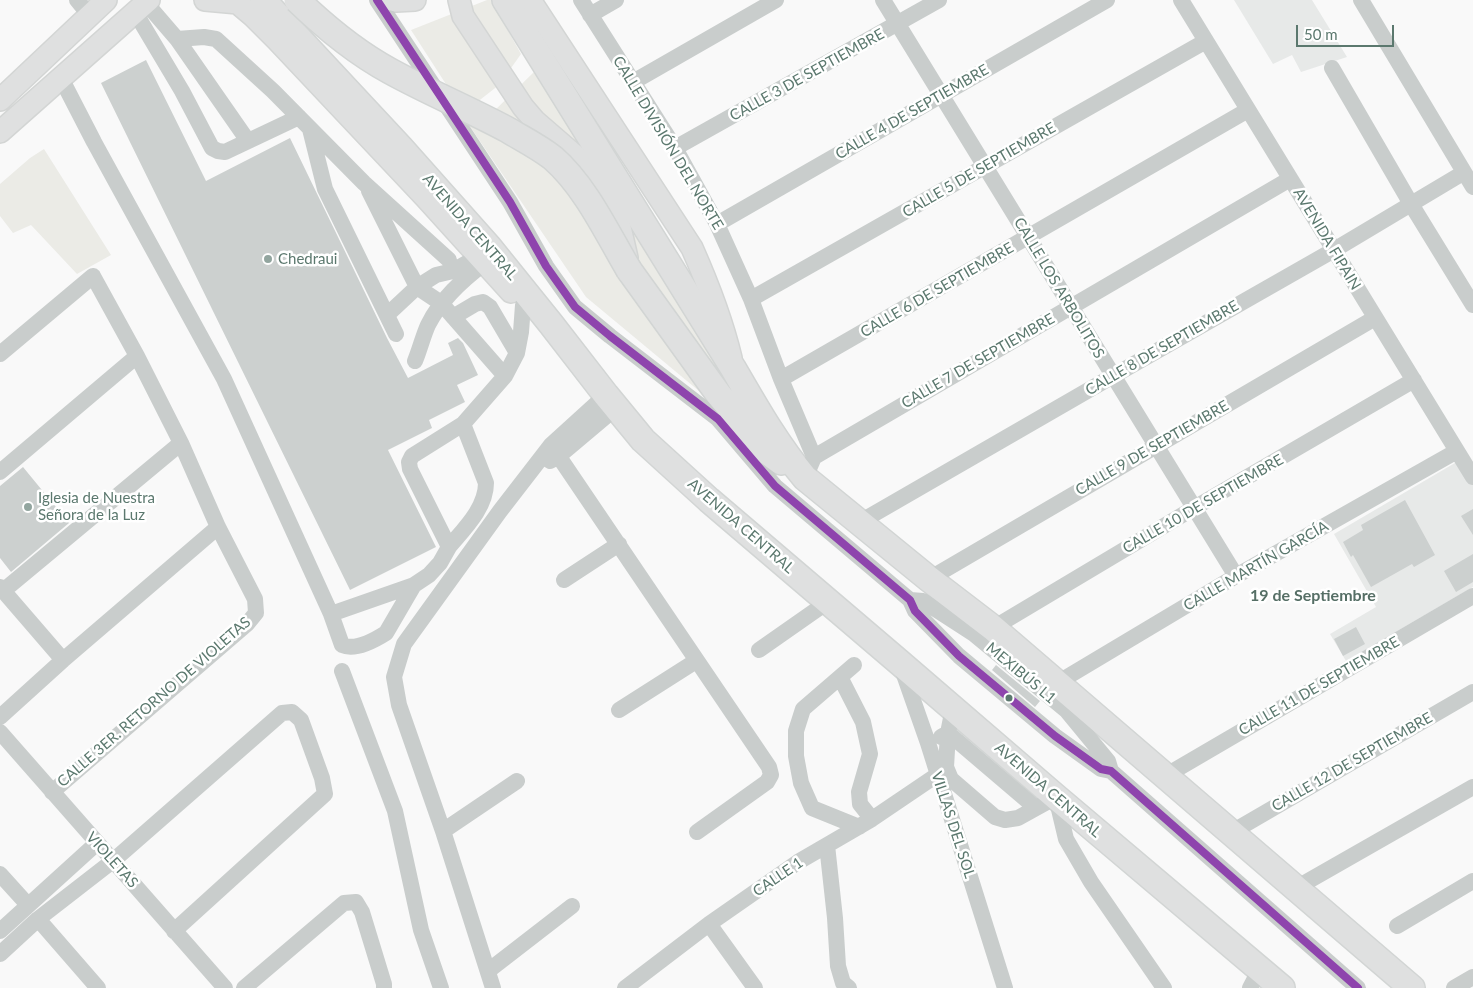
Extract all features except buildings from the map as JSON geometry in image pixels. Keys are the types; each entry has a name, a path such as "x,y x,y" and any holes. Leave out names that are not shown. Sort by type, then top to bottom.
{"highway":[{"name":"AVENIDA CENTRAL","path":"263,0 401,148 489,247 643,440 702,494 953,708 1046,802 1255,979 1282,988"},
{"path":"297,0 346,44 366,57 530,142 552,158 566,171 585,195 629,270 719,395 766,451 778,461 805,467"},
{"path":"505,0 734,368 759,412 805,467 860,522 992,628 1412,988"}],"main road":[{"path":"205,0 237,1 277,40 523,305 589,372"},
{"path":"392,0 396,2 415,0"},
{"path":"459,0 463,16 523,106 535,121 579,159 605,197 620,227 629,270"},
{"path":"530,0 692,248 724,328 734,368"},
{"path":"0,100 93,5"},
{"path":"0,132 144,5"}],"street":[{"name":"MEXIBÚS L1","path":"377,0 510,202 546,266 575,306 610,336 718,419 775,486 910,600 915,611 959,656 1055,736 1101,769 1111,771 1358,988"},
{"name":"CALLE DIVISIÓN DEL NORTE","path":"581,0 675,148 717,224 751,299 781,379 805,467"},
{"path":"590,15 616,0"},
{"path":"633,82 776,0"},
{"name":"CALLE LOS ARBOLITOS","path":"883,0 1236,576"},
{"name":"CALLE 3 DE SEPTIEMBRE","path":"675,148 939,0"},
{"name":"CALLE 4 DE SEPTIEMBRE","path":"717,224 1107,0"},
{"name":"AVENIDA FIPAIN","path":"1181,0 1473,477"},
{"path":"1361,0 1473,188"},
{"path":"144,5 177,39 248,141"},
{"path":"144,5 182,91 212,148 225,152 248,141 304,122"},
{"path":"177,39 204,37 216,39 273,91 364,182 450,260"},
{"name":"CALLE 5 DE SEPTIEMBRE","path":"751,299 1206,41"},
{"path":"1332,68 1411,204 1473,305"},
{"path":"61,78 224,379 331,614 342,645 348,648 354,647 381,637 386,633 414,585"},
{"name":"CALLE 6 DE SEPTIEMBRE","path":"781,379 1248,110"},
{"path":"304,122 325,189 396,334"},
{"name":"CALLE 8 DE SEPTIEMBRE","path":"860,522 1334,250 1463,173"},
{"name":"CALLE 7 DE SEPTIEMBRE","path":"805,467 1071,307 1290,179"},
{"path":"364,182 417,287 441,303 505,376"},
{"path":"436,276 450,260 478,255"},
{"path":"387,315 417,287 436,276 453,271 478,255"},
{"path":"416,361 428,326 441,303 466,277 478,255"},
{"path":"0,354 92,276 137,356 182,443 218,527 63,660 0,717"},
{"path":"453,318 474,304 483,302 490,307 517,353"},
{"path":"449,547 410,469 409,462 412,456 463,424 505,376 517,353 523,305"},
{"name":"CALLE 9 DE SEPTIEMBRE","path":"929,579 1155,445 1375,318"},
{"path":"0,472 137,356"},
{"name":"CALLE 10 DE SEPTIEMBRE","path":"992,628 1414,380"},
{"path":"493,988 443,831 399,705 394,677 404,644 533,468 611,401"},
{"path":"331,614 414,585 429,575 440,563 449,547 469,524 484,500 486,483 463,424"},
{"path":"63,660 2,589 182,443"},
{"path":"555,451 769,767 771,775 767,782 697,832"},
{"name":"CALLE MARTÍN GARCÍA","path":"1057,683 1236,576 1457,451"},
{"name":"CALLE 3ER. RETORNO DE VIOLETAS","path":"52,792 247,624 256,613 255,600 218,527"},
{"path":"564,580 619,544"},
{"name":"CALLE 11 DE SEPTIEMBRE","path":"1166,776 1473,596"},
{"name":"MEXIBÚS L1","path":"910,600 922,601 974,634 1066,710 1108,760 1111,771"},
{"path":"759,650 828,602"},
{"path":"619,710 696,661"},
{"name":"VILLAS DEL SOL","path":"900,662 928,743 1005,988"},
{"path":"854,665 803,709 796,731 796,756 801,783 812,808 865,823"},
{"path":"342,671 395,811 421,930 441,988"},
{"path":"840,677 863,722 870,754 859,792 865,823"},
{"name":"CALLE 12 DE SEPTIEMBRE","path":"1232,832 1473,692"},
{"path":"953,708 948,734 946,767 951,779 995,817 1005,820 1018,818 1046,802"},
{"path":"1,950 114,860 282,713 292,712 300,720 322,778 325,794 174,931"},
{"name":"VIOLETAS","path":"0,732 225,988"},
{"path":"928,743 948,734"},
{"path":"948,734 1046,802 1091,882 1164,988"},
{"name":"CALLE 1","path":"625,988 709,924 798,862 865,823 937,775"},
{"path":"443,831 518,781"},
{"path":"1296,888 1473,787"},
{"path":"0,931 97,843"},
{"path":"827,845 838,966 844,983 849,988"},
{"path":"0,874 28,905"},
{"path":"1398,926 1473,881"},
{"path":"244,988 344,903 356,902 362,912 384,988"},
{"path":"488,971 572,906"},
{"path":"38,919 94,987"},
{"path":"709,924 755,988"},
{"path":"1454,988 1473,977"}],"shaded area":[{"path":"491,0 521,54 499,85 476,103 462,109 411,30"},
{"path":"1234,0 1312,0 1347,57 1301,72 1292,55 1273,64"},
{"path":"534,72 693,320 764,445 586,297 469,125 491,114"},
{"path":"44,149 111,255 77,274 31,225 13,233 0,216 0,184 30,158"},
{"path":"1460,460 1473,482 1473,587 1346,661 1330,634 1376,607 1334,534"}],"transit line":[{"path":"377,0 510,202 546,266 575,307 718,419 775,486 910,600 915,611 959,656 1055,736 1101,769 1111,771 1358,988"}],"place":[{"name":"Chedraui","path":"268,259"},
{"name":"Iglesia de Nuestra Señora de la Luz","path":"28,507"}],"district":[{"name":"19 de Septiembre","path":"1313,596"}]}
